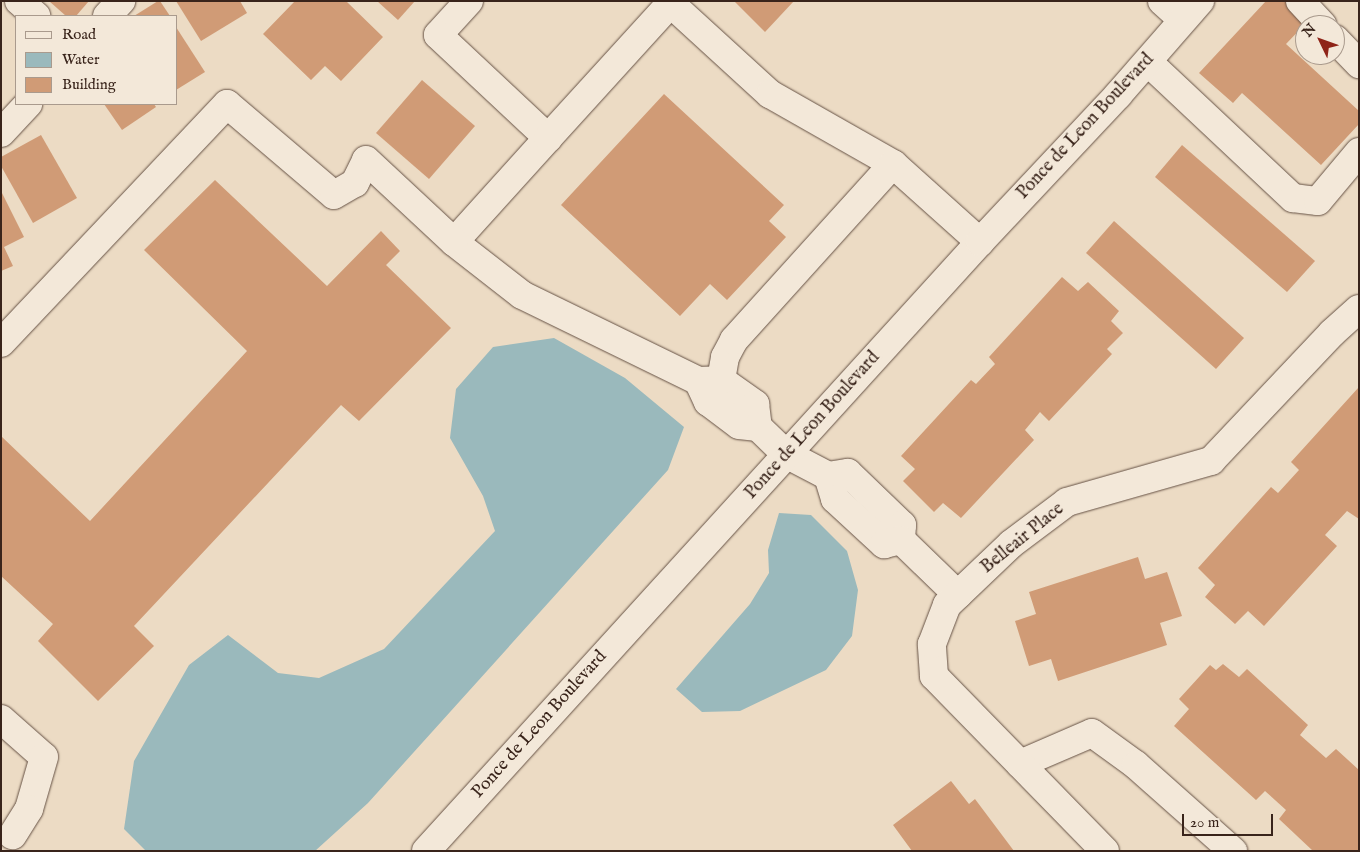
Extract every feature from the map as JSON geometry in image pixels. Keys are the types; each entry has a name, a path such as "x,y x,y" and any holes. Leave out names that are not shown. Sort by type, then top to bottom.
{"street":[{"path":"18,1 35,15"},
{"path":"108,15 121,1"},
{"path":"469,1 438,36 548,138"},
{"path":"1162,1 1192,11"},
{"path":"1300,1 1313,15"},
{"path":"454,242 669,2 770,94 893,164 980,242"},
{"name":"Ponce de Leon Boulevard","path":"426,851 786,454 1148,62 1192,11"},
{"path":"1345,49 1359,64"},
{"path":"1148,62 1294,198 1318,201 1359,152"},
{"path":"1,343 227,104 334,195 355,182 366,160 454,242 522,295 710,380"},
{"path":"1,133 27,105"},
{"path":"893,164 734,340 710,380 708,402 739,425 758,427 786,454 828,476 848,474 902,525 901,540 958,595"},
{"name":"Belleair Place","path":"1105,851 934,676 932,644 947,605 1011,544 1067,502 1211,461 1332,333 1359,309"},
{"path":"1,719 44,757 29,810 15,837"},
{"path":"1020,764 1092,733 1136,765 1234,851"}],"water":[{"path":"554,338 625,378 684,427 668,470 368,803 315,851 146,851 124,829 134,761 189,665 228,635 278,673 319,678 384,649 495,531 483,496 450,438 456,389 493,347"},
{"path":"779,513 811,515 847,551 858,590 852,636 826,670 740,711 702,712 676,689 750,604 769,573 768,550"}],"building":[{"path":"49,1 89,1 77,15 65,15"},
{"path":"160,1 169,15 136,15"},
{"path":"176,1 240,1 247,13 201,41"},
{"path":"295,1 346,1 383,37 341,81 325,66 311,80 263,34"},
{"path":"377,1 415,1 398,20"},
{"path":"734,1 794,1 765,32"},
{"path":"1266,1 1286,1 1301,15 1295,15 1295,35 1286,44 1295,52 1295,65 1309,65 1359,111 1359,124 1321,165 1242,93 1233,103 1199,73"},
{"path":"178,30 205,72 178,89"},
{"path":"422,80 475,126 429,179 376,133"},
{"path":"664,94 784,205 769,221 786,237 727,300 710,284 680,316 561,205"},
{"path":"105,105 155,105 156,107 122,130"},
{"path":"41,135 77,198 33,223 1,166 1,157"},
{"path":"1182,145 1315,261 1287,292 1155,177"},
{"path":"215,180 327,286 381,231 400,251 386,265 451,328 359,421 341,405 134,626 154,646 98,701 38,641 53,624 1,576 1,436 90,521 247,351 144,250"},
{"path":"1,191 24,237 4,247 13,266 1,271"},
{"path":"1114,221 1244,338 1216,369 1086,253"},
{"path":"1062,277 1078,291 1088,282 1119,311 1111,321 1123,333 1107,349 1112,354 1049,421 1040,412 1025,430 1034,440 961,518 943,503 934,512 903,481 915,469 901,456 971,380 976,384 995,364 989,357"},
{"path":"1359,387 1359,519 1347,511 1325,535 1337,546 1264,626 1248,611 1235,624 1205,597 1215,585 1198,568 1271,487 1278,493 1299,470 1291,462"},
{"path":"1138,557 1145,579 1167,572 1182,616 1160,623 1167,645 1058,681 1051,659 1029,666 1015,621 1036,614 1029,592"},
{"path":"1223,664 1239,677 1247,669 1308,725 1300,735 1326,758 1336,749 1359,770 1359,851 1313,851 1279,819 1286,810 1265,791 1256,800 1174,726 1189,709 1179,699 1210,665 1216,670"},
{"path":"951,781 969,804 975,799 1014,851 912,851 893,825"}]}
